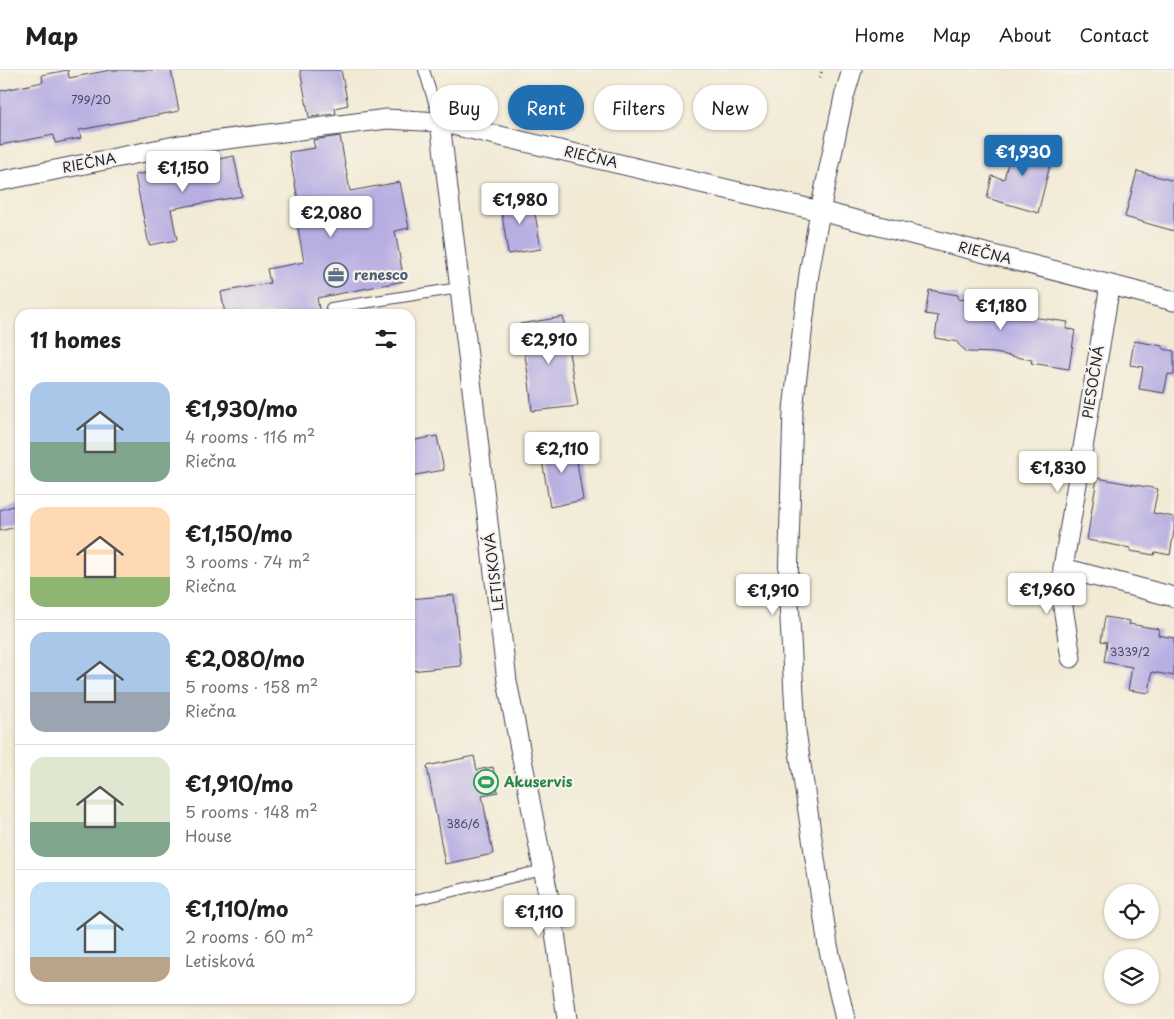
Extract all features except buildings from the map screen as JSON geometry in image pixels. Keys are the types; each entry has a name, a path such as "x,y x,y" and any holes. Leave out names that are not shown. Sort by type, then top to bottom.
{"street":[{"path":"845,1019 828,946 796,731 788,583 793,410 820,210 844,97 852,70"},
{"name":"RIEČNA","path":"0,181 180,145 387,118 430,121"},
{"name":"LETISKOVÁ","path":"441,130 507,681 554,925 567,1019"},
{"name":"RIEČNA","path":"475,130 820,210 1174,301"},
{"name":"PIESOČNÁ","path":"1071,658 1063,607 1063,568 1110,285"},
{"path":"1063,568 1174,597"}],"lane":[{"path":"424,70 430,90"},
{"path":"332,308 459,288"},
{"path":"415,900 544,870"}],"path":[{"path":"820,78 822,70"}],"place":[{"name":"renesco","path":"336,275"},
{"name":"Akuservis","path":"486,782"}]}
